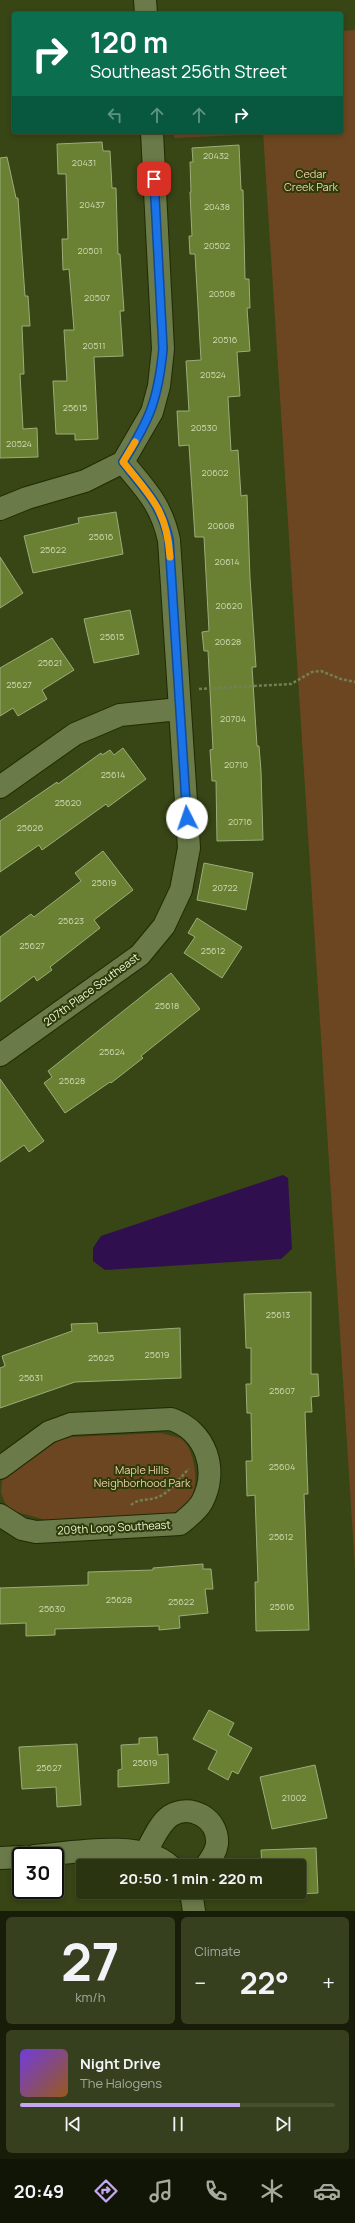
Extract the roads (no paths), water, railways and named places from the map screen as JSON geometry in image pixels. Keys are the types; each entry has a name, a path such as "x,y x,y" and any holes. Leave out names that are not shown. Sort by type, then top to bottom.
{"street":[{"path":"145,0 146,12"},
{"path":"0,509 27,498 85,481 123,462 152,412 158,386 163,349 152,134"},
{"name":"207th Place Southeast","path":"0,1055 140,955 164,926 181,890 189,848 169,540 165,523 158,506 123,462"},
{"path":"0,786 75,734 120,715 179,699"},
{"name":"209th Loop Southeast","path":"0,1468 49,1432 71,1424 171,1420 183,1423 192,1430 205,1447 210,1461 208,1484 201,1502 191,1515 180,1524 36,1532 22,1529 0,1515"},
{"path":"146,1852 168,1817 179,1811 190,1811 202,1814 210,1822 216,1832 217,1844 210,1859"},
{"path":"64,1854 129,1849 152,1853 161,1859"},
{"path":"0,1858 12,1857"},
{"path":"192,1899 194,1911"}],"park label":[{"name":"Cedar Creek Park","path":"311,179"},
{"name":"Maple Hills Neighborhood Park","path":"142,1475"}]}
